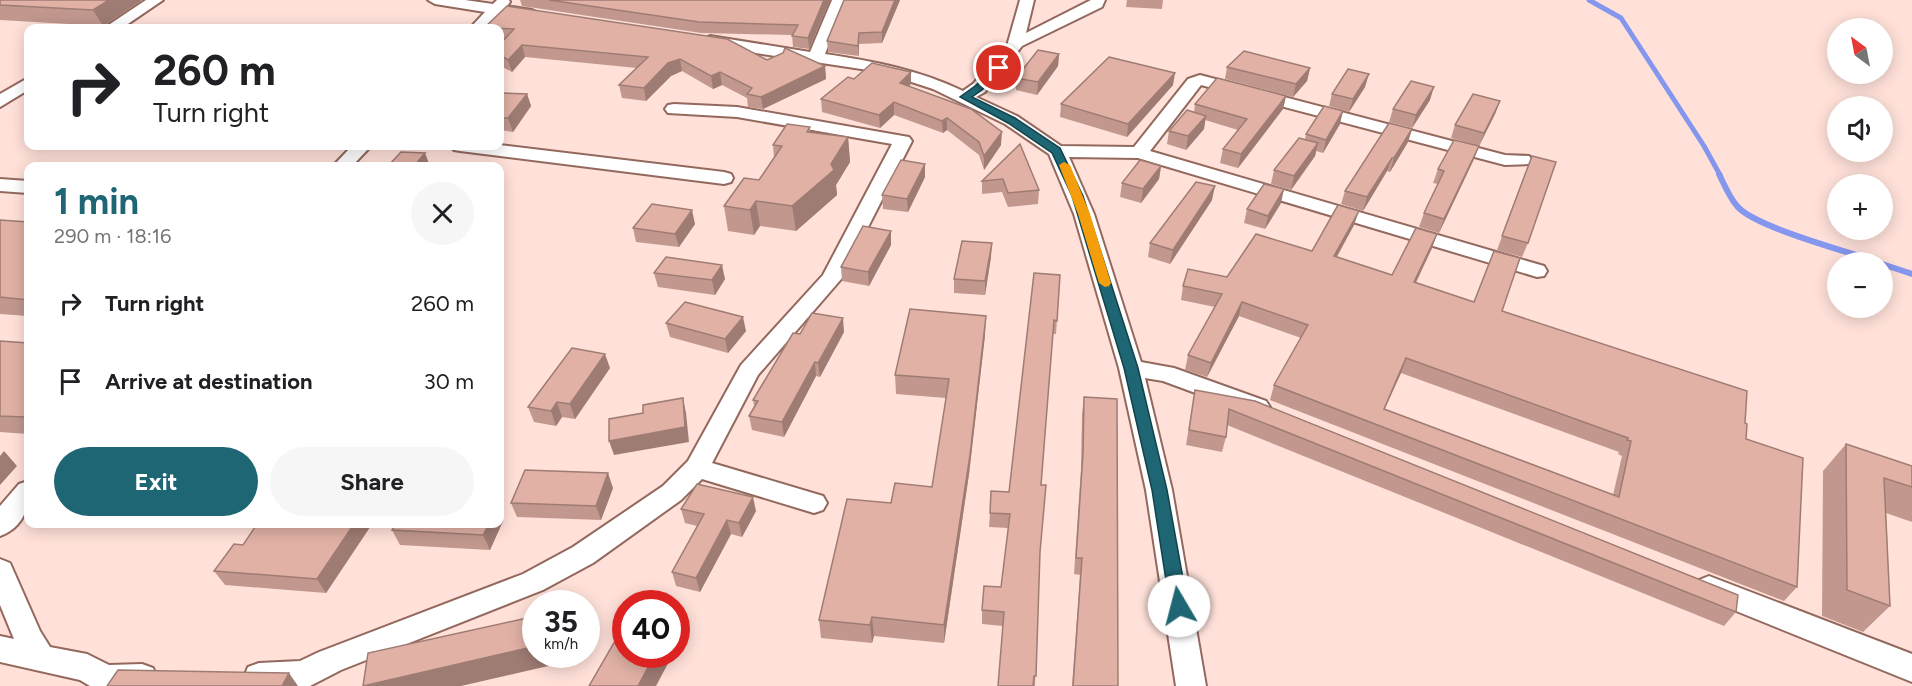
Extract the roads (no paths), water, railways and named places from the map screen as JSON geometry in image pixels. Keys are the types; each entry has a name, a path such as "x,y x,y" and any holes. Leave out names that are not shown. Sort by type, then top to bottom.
{"street":[{"path":"118,24 156,0"},
{"path":"435,0 500,5 550,17"},
{"path":"816,57 839,0"},
{"path":"965,97 979,88 999,68 1016,43 1027,0"},
{"path":"1016,43 1097,4 1098,0"},
{"path":"481,24 500,5"},
{"path":"694,38 900,73 965,97 1011,120 1057,151 1139,153 1537,271"},
{"path":"1139,153 1194,82 1200,80 1505,160 1523,160"},
{"path":"0,102 24,86"},
{"path":"233,678 307,680 330,660 533,582 583,555 672,493 698,468 749,371 832,278 903,141 737,112 674,109"},
{"path":"346,162 358,150"},
{"path":"493,150 724,178"},
{"path":"1057,151 1084,214 1131,368 1160,490 1191,686"},
{"path":"0,198 15,186"},
{"path":"1131,368 1166,374 1284,417"},
{"path":"698,468 814,503"},
{"path":"1,526 24,496"},
{"path":"0,571 28,638 42,658"},
{"path":"1690,581 1912,668"},
{"path":"0,649 87,668 106,682 163,678"}],"waterway":[{"path":"1589,0 1621,18 1704,146 1720,175"},
{"path":"1719,174 1734,202 1747,214 1781,230 1847,252"},
{"path":"1893,268 1912,274"}]}
